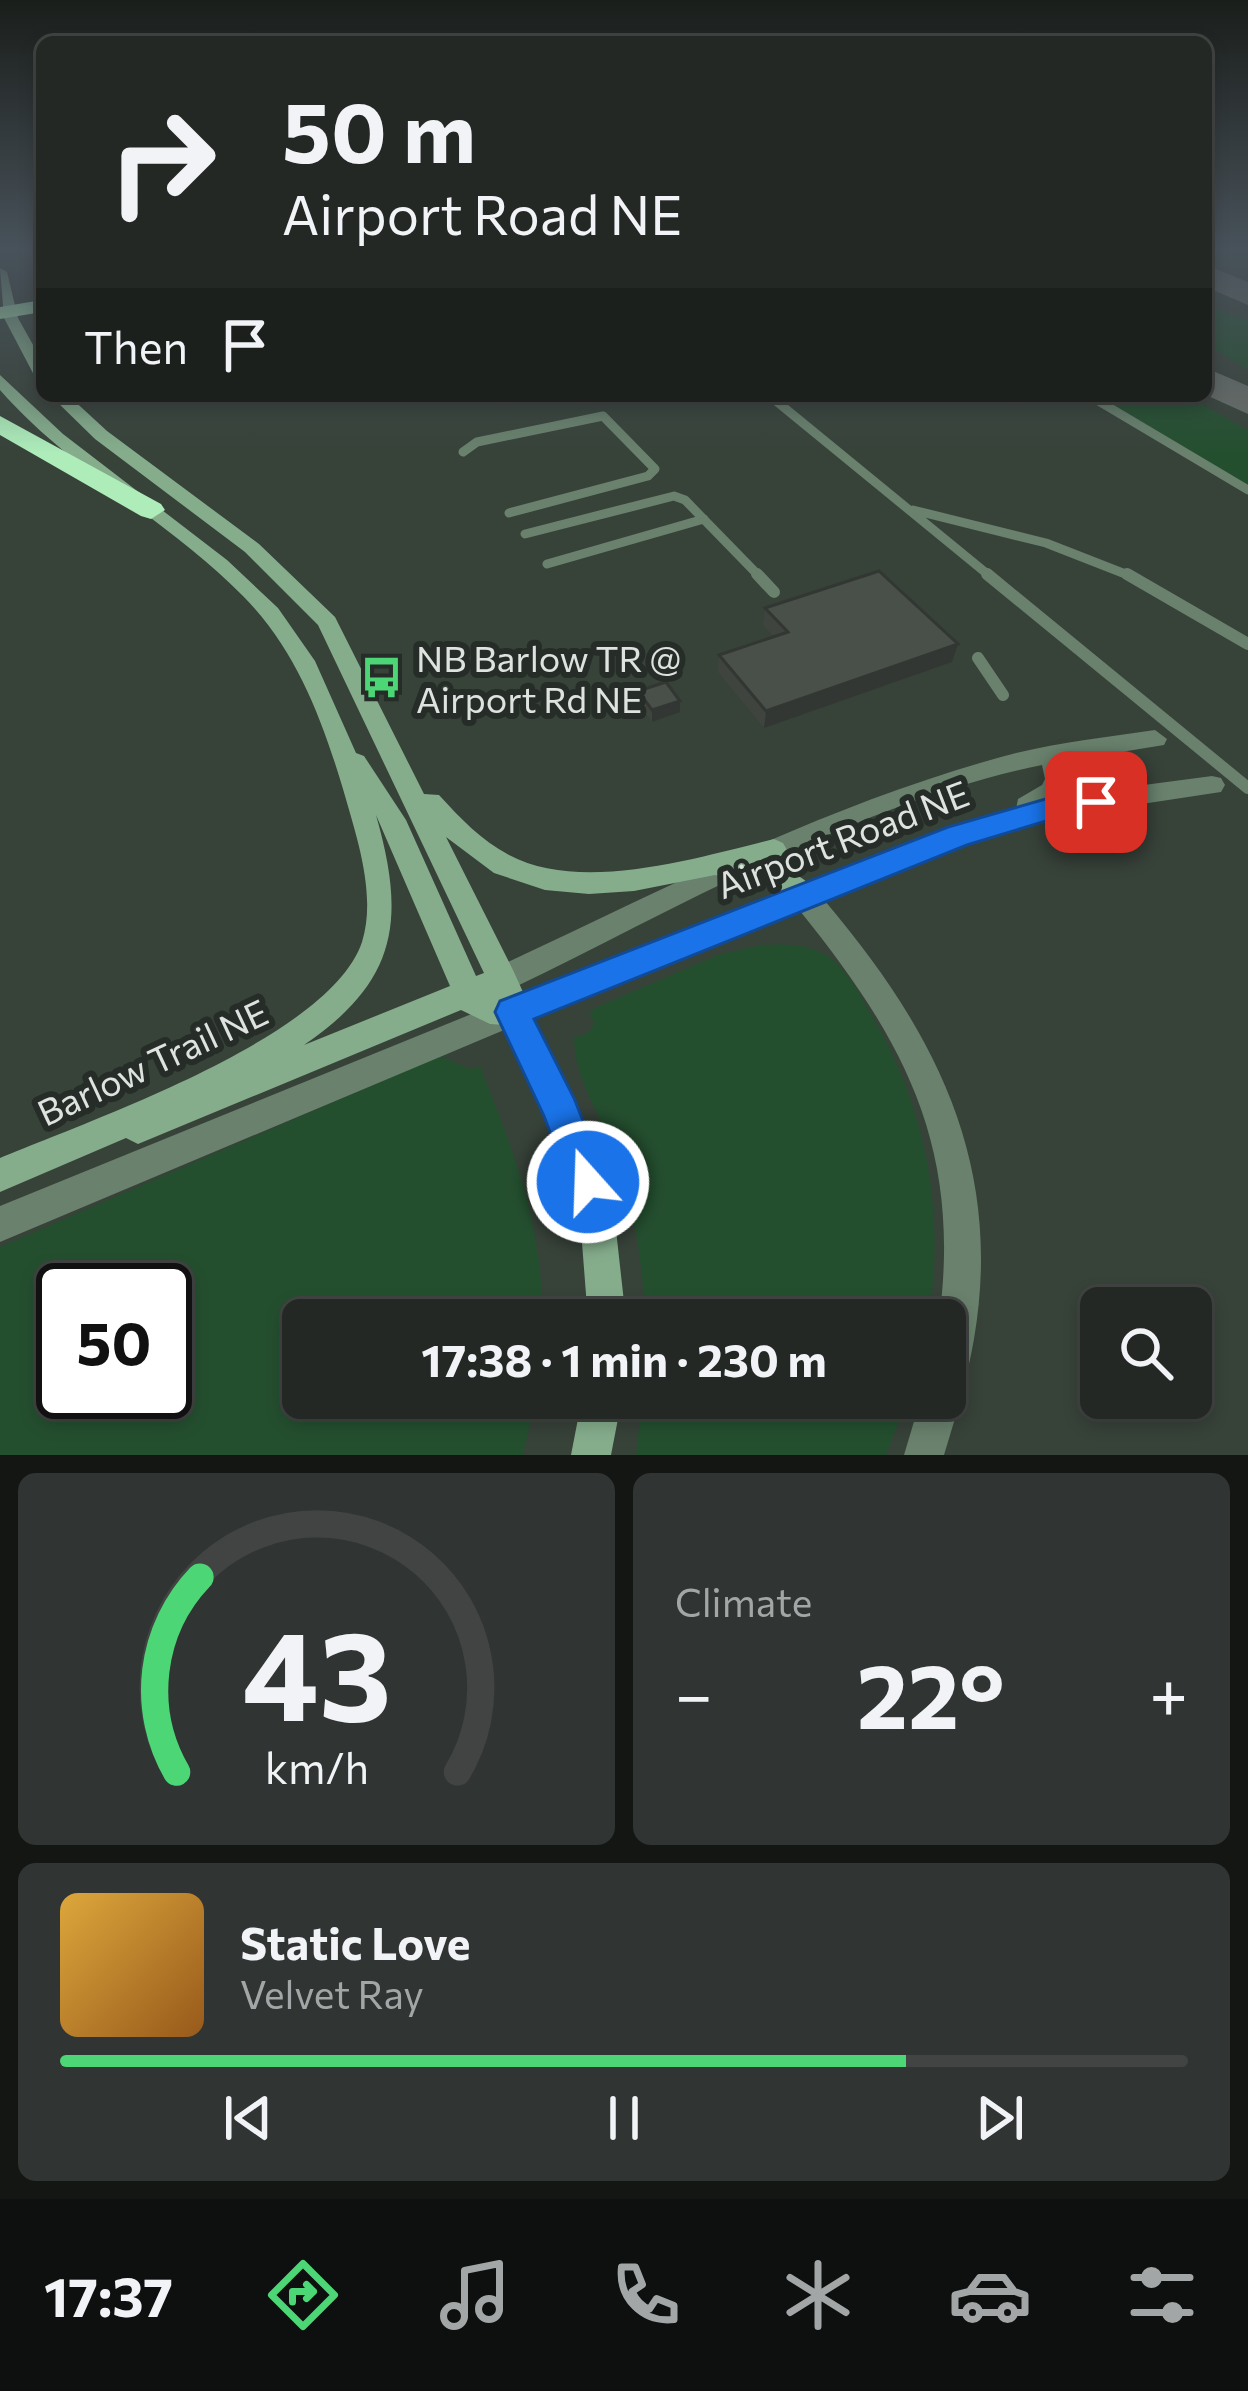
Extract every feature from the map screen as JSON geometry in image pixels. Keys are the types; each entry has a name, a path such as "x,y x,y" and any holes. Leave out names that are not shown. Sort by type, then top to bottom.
{"highway":[{"path":"0,424 151,510"}],"main road":[{"path":"8,317 36,365"},
{"name":"Barlow Trail NE","path":"0,380 58,437 248,588 278,622 307,668 341,741 368,832 378,902 374,950 355,982 319,1021 274,1051 0,1176"},
{"path":"65,402 101,435 252,548 327,622 392,747 561,1111 588,1182 605,1299"},
{"path":"341,741 393,820 468,994 484,1008 507,996"},
{"path":"392,747 450,830 501,865 571,884 742,868 784,880 805,897"},
{"path":"665,874 774,850"},
{"path":"0,1176 194,1109 468,994"},
{"path":"591,1455 598,1419"}],"street":[{"path":"507,996 774,850 959,778 1052,754 1155,739"},
{"path":"958,836 1051,792 1058,779 1052,754"},
{"name":"Airport Road NE","path":"0,1224 507,996 805,897 958,836 1056,807 1212,785"},
{"path":"805,897 900,1023 918,1055 949,1147 961,1248 959,1299"},
{"path":"924,1455 935,1419"}],"lane":[{"path":"777,402 1248,788"},
{"path":"1100,402 1248,490"},
{"path":"463,452 478,442 603,416 655,469 648,476 509,513"},
{"path":"525,534 657,497 685,500 775,592"},
{"path":"912,510 1089,555 1164,589 1248,644"},
{"path":"547,564 704,519"},
{"path":"978,658 1003,695"}],"shaded area":[{"path":"0,317 36,317 36,402 1212,402 1212,317 1248,317 1248,1455 0,1455"}],"green space":[{"path":"1212,317 1248,320 1248,370 1212,348"},
{"path":"1108,402 1198,402 1248,430 1248,486"},
{"path":"761,945 801,946 832,959 855,987 905,1083 927,1160 935,1240 931,1299 643,1299 629,1200 618,1161 579,1069 574,1037 587,1034 595,1023 589,1013 597,1007 718,955"},
{"path":"440,1056 470,1069 480,1066 532,1221 542,1299 282,1299 282,1419 531,1419 523,1455 0,1455 0,1247"},
{"path":"640,1419 900,1419 886,1455 636,1455"}],"building":[{"path":"879,571 958,644 766,711 719,655 788,632 765,608"},
{"path":"666,682 680,701 652,710 638,691"}],"taxiway":[{"path":"1212,382 1248,402"}],"place":[{"name":"NB Barlow TR @ Airport Rd NE","path":"382,678"}],"route":[{"path":"588,1182 561,1111 512,1012 958,836 1056,807 1096,802"}]}
